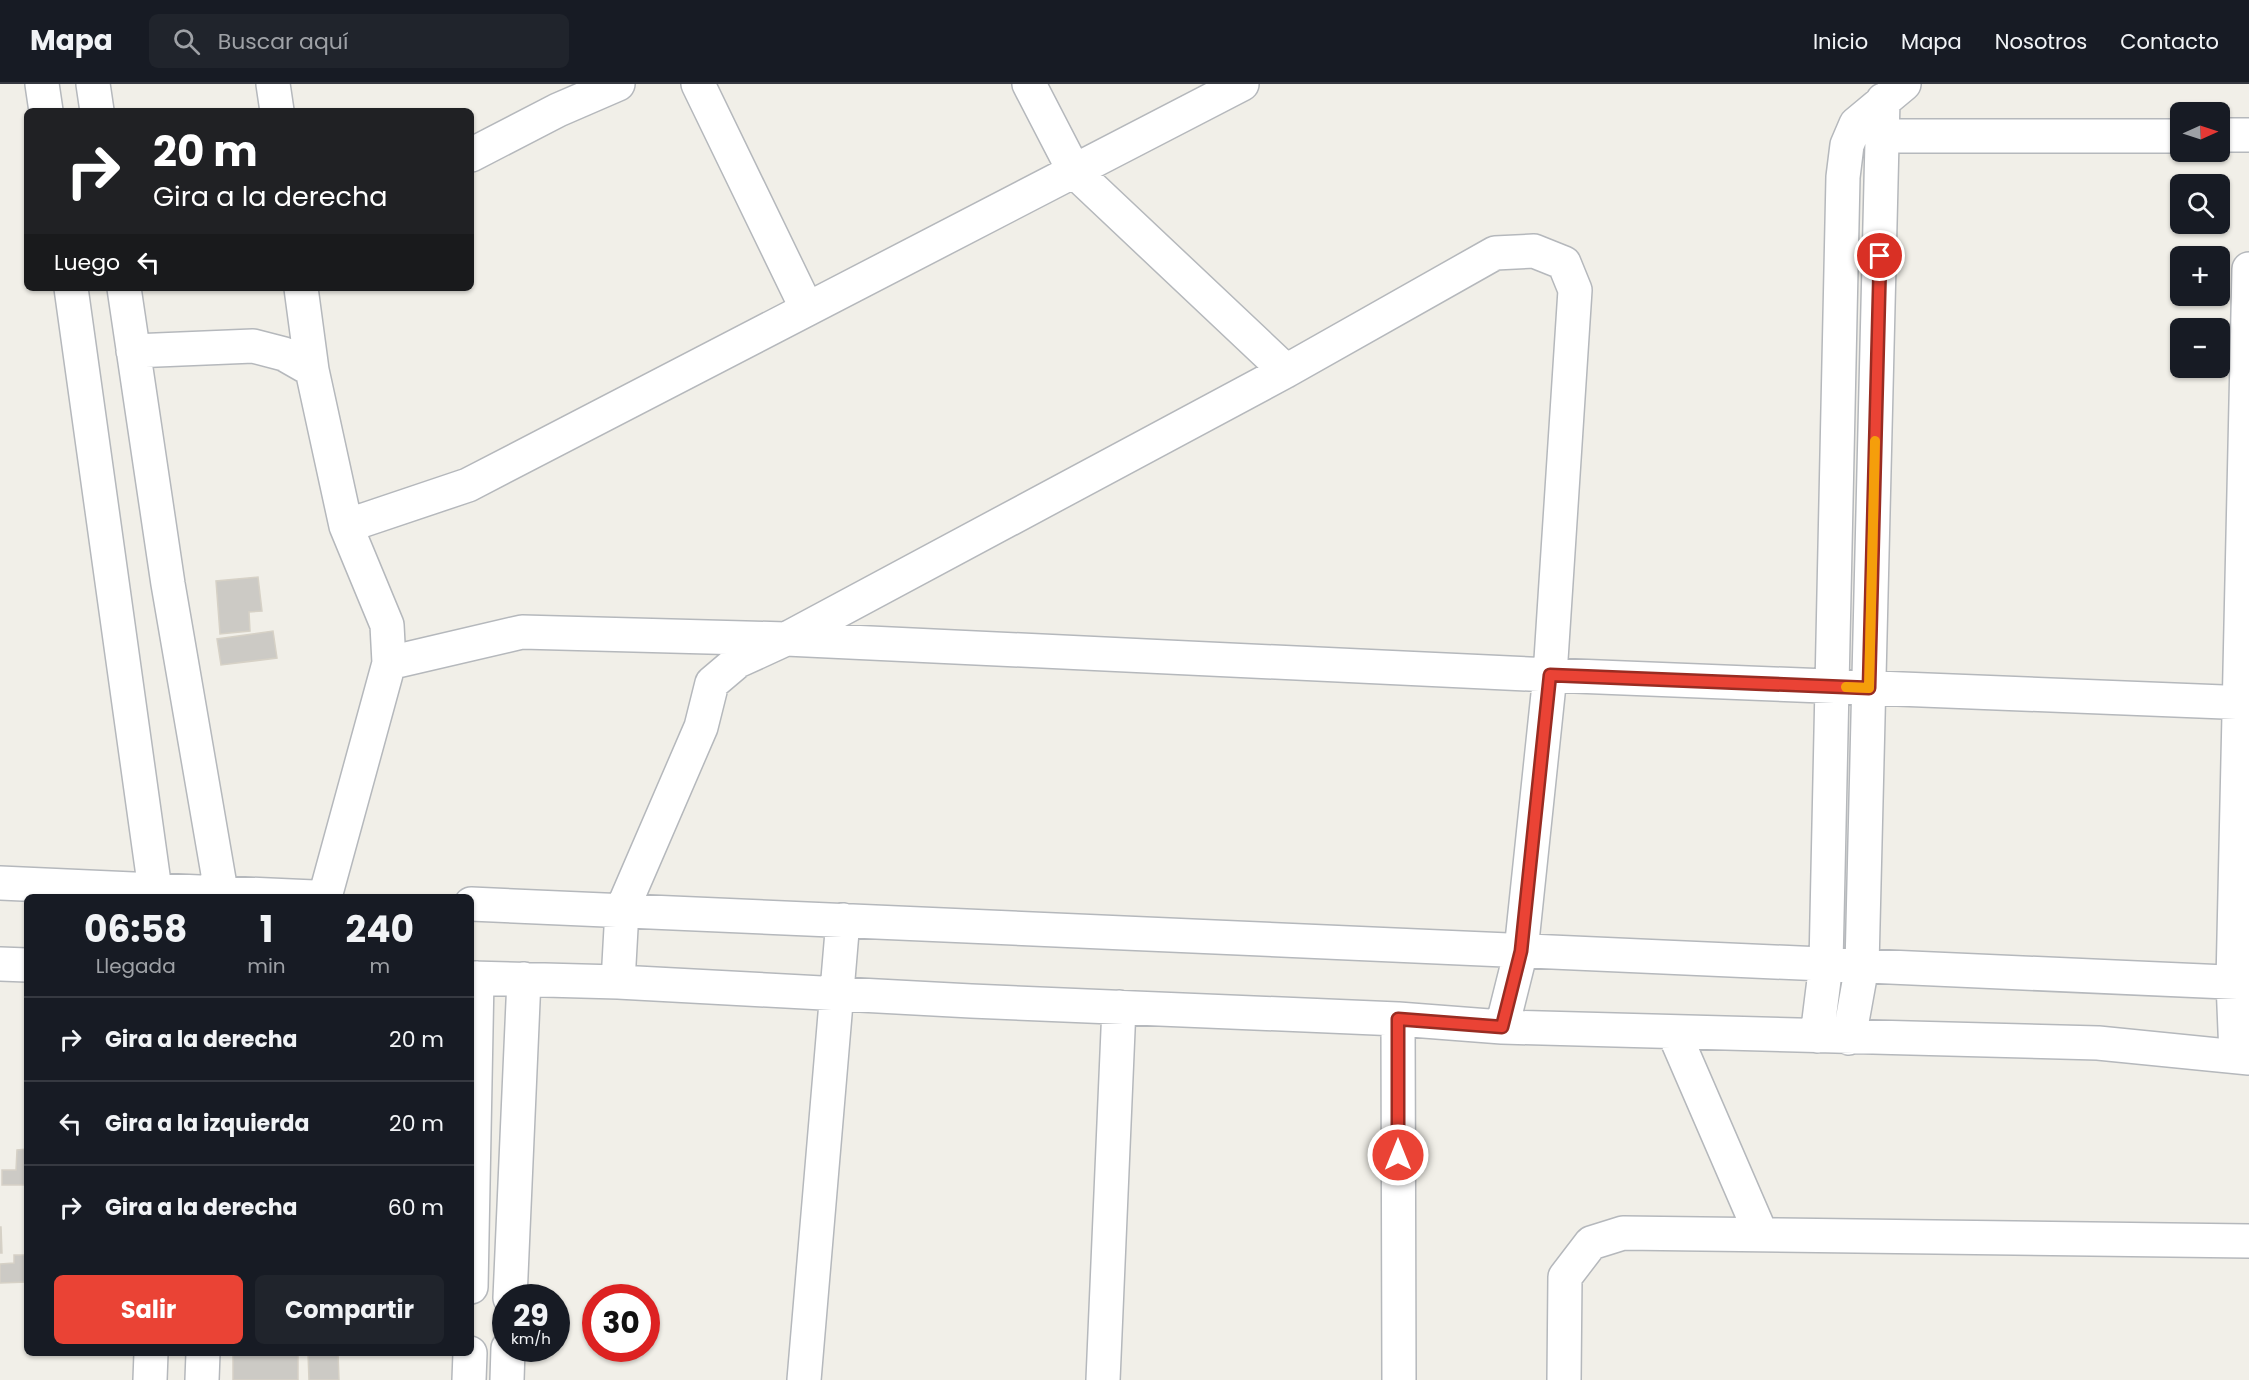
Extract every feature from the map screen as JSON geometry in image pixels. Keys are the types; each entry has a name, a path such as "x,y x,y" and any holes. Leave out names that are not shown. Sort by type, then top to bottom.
{"street":[{"path":"42,84 45,108"},
{"path":"93,84 97,108"},
{"path":"273,84 277,108"},
{"path":"474,153 558,110 618,84"},
{"path":"698,84 807,309"},
{"path":"1029,84 1074,171 1287,371"},
{"path":"346,526 468,485 1242,84"},
{"path":"1849,1038 1862,966 1883,136 1893,92"},
{"path":"1817,1036 1826,964 1843,177 1847,145 1856,124 1893,92"},
{"path":"2230,135 2249,135"},
{"path":"1883,136 2170,136"},
{"path":"618,982 622,910 701,727 712,683 738,661 786,639 1287,371 1495,253 1534,251 1564,263 1575,290 1550,675 1521,951 1502,1027"},
{"path":"474,978 618,982 1398,1019 1502,1027 2098,1043 2242,1056 2249,269"},
{"path":"70,291 156,893"},
{"path":"124,291 168,584 222,894"},
{"path":"301,291 312,370 346,526 387,625 389,663 326,894"},
{"path":"133,351 253,346 284,354 312,370"},
{"path":"389,663 522,632 786,639 1550,675 2244,703"},
{"path":"0,883 189,894"},
{"path":"474,904 2241,983"},
{"path":"804,1380 843,920"},
{"path":"0,964 24,965"},
{"path":"511,1284 524,979"},
{"path":"1103,1380 1119,1007"},
{"path":"1398,1019 1399,1380"},
{"path":"1674,1033 1761,1234"},
{"path":"1564,1380 1565,1277 1591,1243 1623,1233 2249,1241"},
{"path":"150,1380 151,1356"},
{"path":"202,1380 203,1356"},
{"path":"469,1380 470,1356"},
{"path":"507,1380 508,1362"}],"building":[{"path":"258,577 262,611 249,612 250,631 220,634 216,581"},
{"path":"273,631 277,658 221,665 217,639"},
{"path":"24,1149 24,1185 2,1185 2,1170 16,1170 17,1150"},
{"path":"1,1227 2,1253 0,1253"},
{"path":"14,1255 24,1255 24,1282 0,1283 0,1264 14,1263"},
{"path":"233,1356 298,1356 298,1380 233,1380"},
{"path":"308,1356 338,1356 339,1380 309,1380"}],"slow traffic":[{"path":"1846,687 1869,688 1875,441"}],"route":[{"path":"1398,1155 1398,1019 1502,1027 1521,951 1550,675 1869,688 1880,256"}]}
